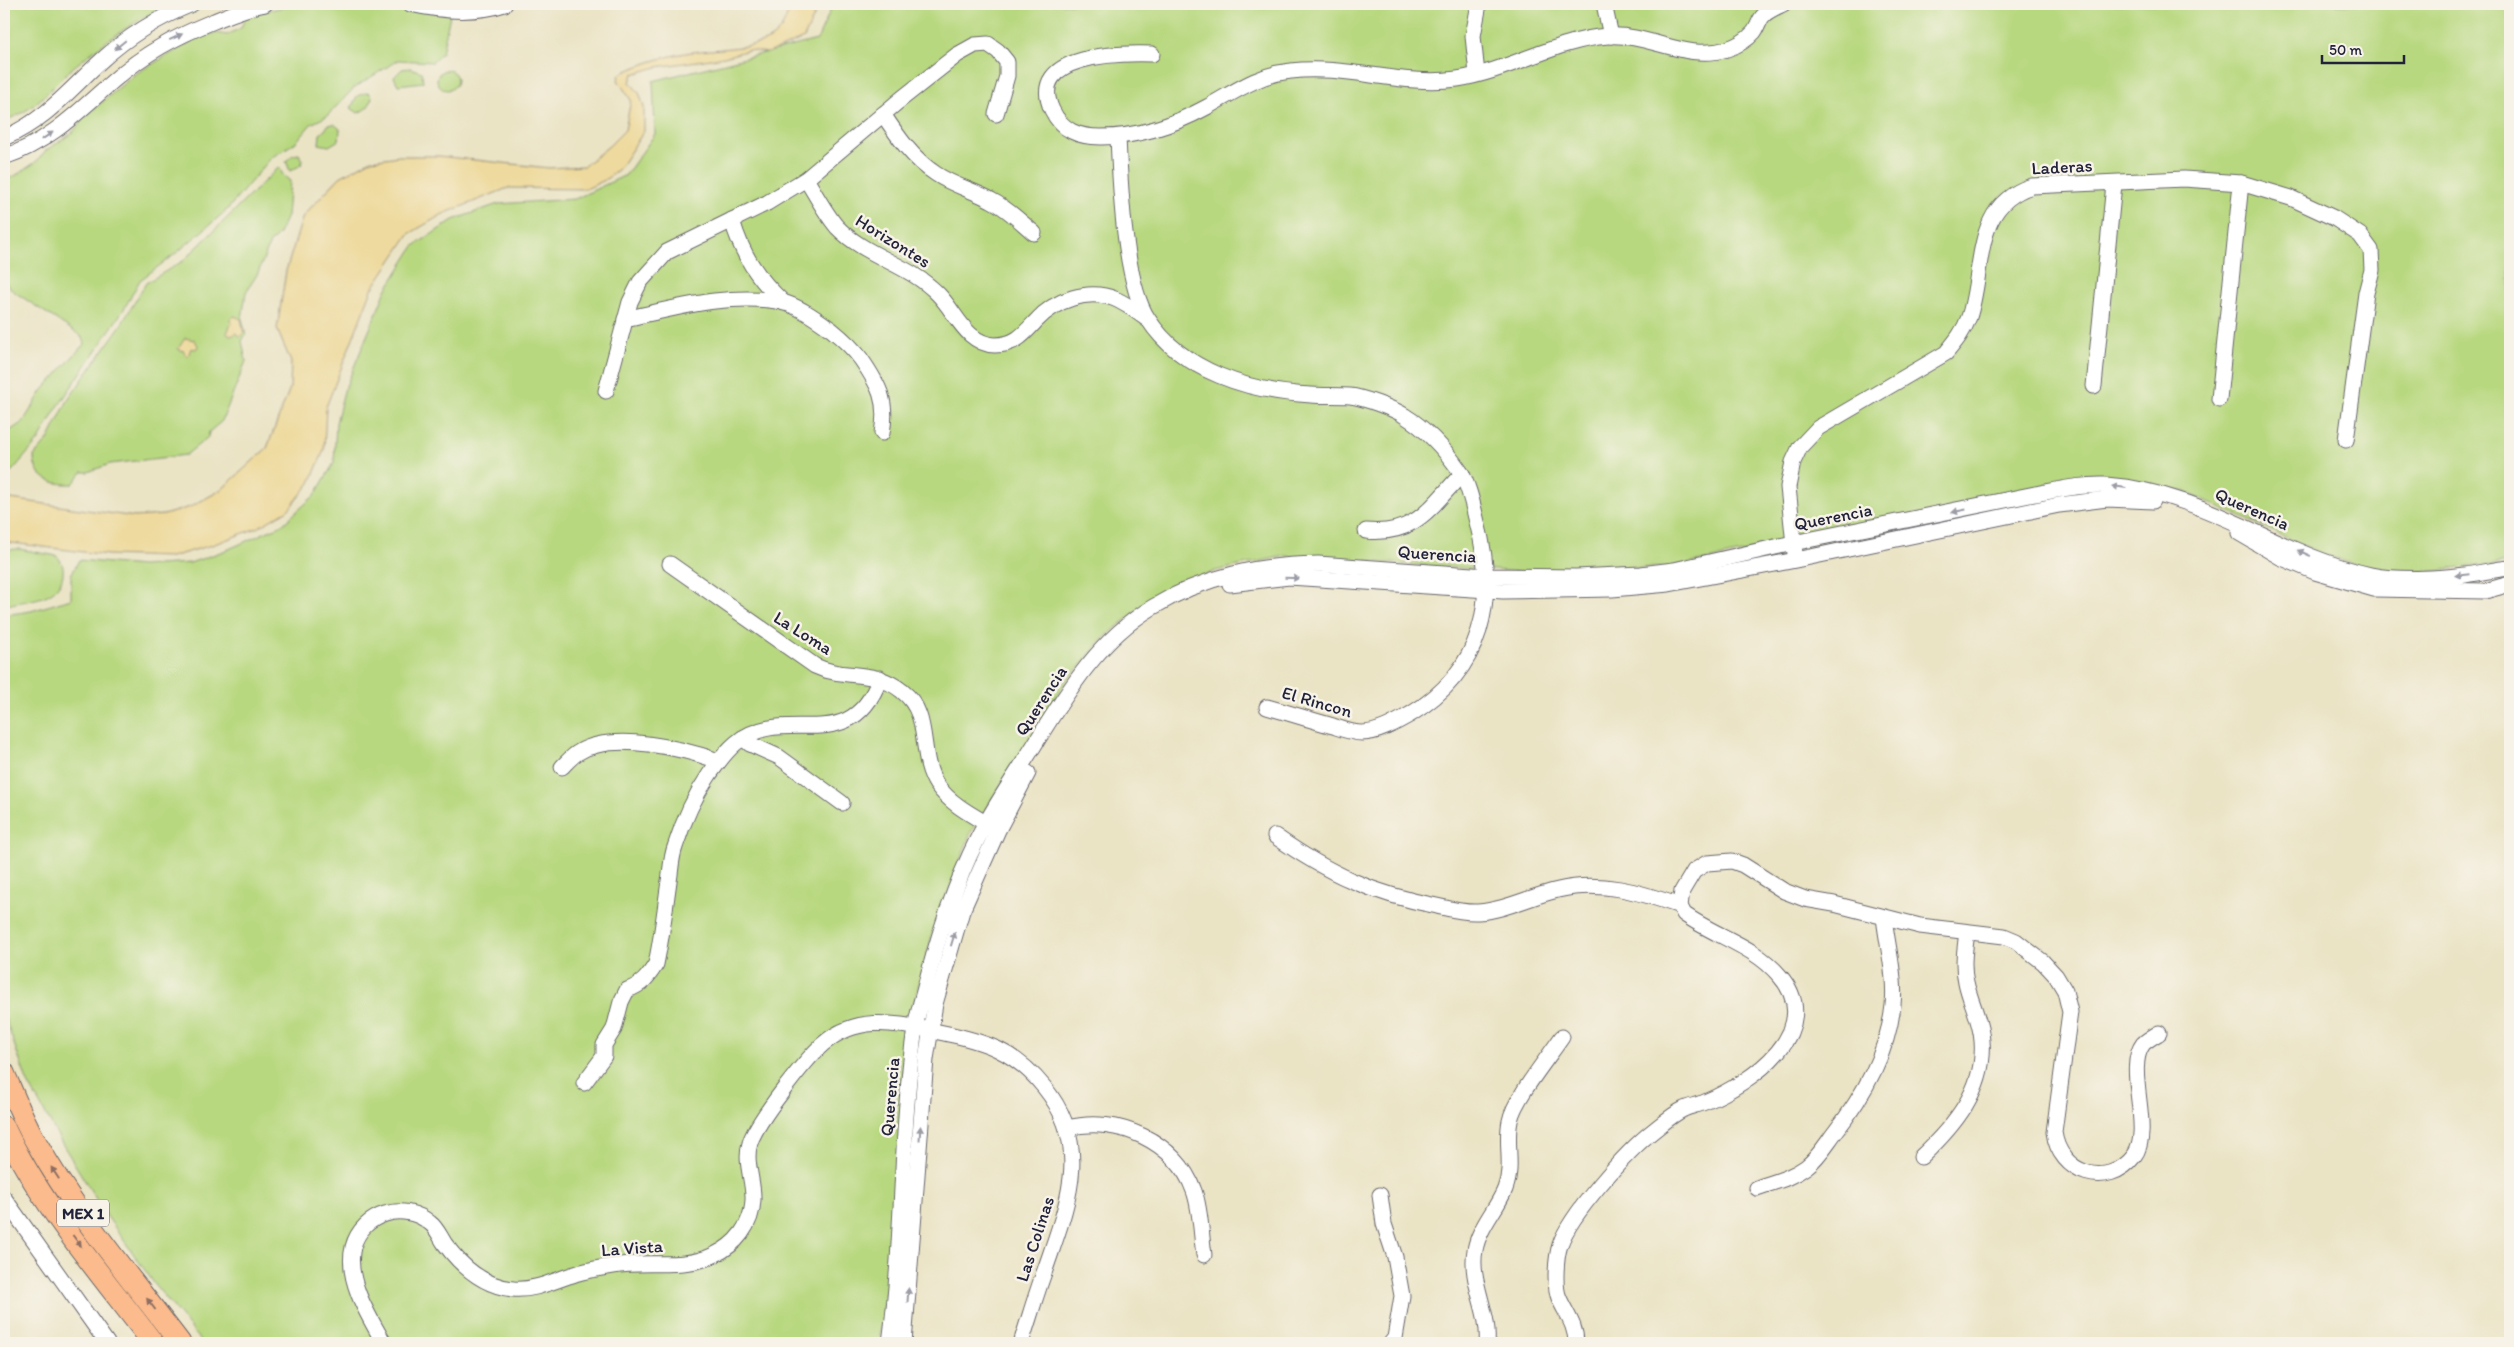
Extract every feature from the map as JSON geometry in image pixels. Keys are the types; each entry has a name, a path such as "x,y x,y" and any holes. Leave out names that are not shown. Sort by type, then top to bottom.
{"highway":[{"name":"MEX 1","path":"4,1073 22,1116 51,1167 74,1201 180,1343"},
{"name":"MEX 1","path":"4,1127 23,1163 58,1217 153,1343"}],"street":[{"path":"4,138 23,130 54,108 102,60 127,39 192,4"},
{"path":"4,157 33,146 53,132 154,48 235,8 265,4"},
{"path":"410,4 457,10 489,9 505,4"},
{"path":"1477,74 1472,36 1479,4"},
{"path":"1604,4 1610,36"},
{"path":"1152,54 1116,55 1081,60 1061,68 1051,83 1049,100 1051,107 1064,126 1079,135 1118,137 1157,129 1188,116 1263,77 1291,71 1338,72 1400,80 1458,79 1506,66 1553,47 1610,36 1631,38 1698,53 1725,50 1740,43 1754,32 1758,10 1782,4"},
{"path":"606,391 630,302 640,282 667,252 767,203 806,179 883,114 958,55 974,45 988,44 998,51 1007,62 1008,76 996,114"},
{"path":"883,114 902,142 918,160 935,174 956,187 992,200 1034,233"},
{"path":"1118,137 1121,185 1132,276 1138,297 1148,320 1180,354 1215,374 1260,389 1309,395 1352,396 1405,415 1442,448 1462,474 1408,527 1395,532 1366,531"},
{"name":"Horizontes","path":"806,179 837,226 857,244 916,275 938,294 969,334 979,341 1000,344 1018,340 1044,314 1058,304 1087,295 1115,299 1148,320"},
{"name":"Laderas","path":"1796,560 1788,487 1793,462 1800,447 1818,428 1946,352 1961,336 1969,316 1985,238 1995,211 2004,200 2016,191 2032,186 2114,184 2184,179 2241,183 2291,198 2334,218 2360,235 2371,250 2372,270 2366,293 2346,440"},
{"path":"2219,399 2241,183"},
{"path":"2094,386 2114,184"},
{"path":"732,220 737,237 753,270 784,303"},
{"path":"625,319 722,300 743,299 784,303 819,320 856,352 881,392 886,412 882,433"},
{"name":"El Rincon","path":"1267,707 1362,733 1397,723 1428,704 1448,684 1468,660 1480,631 1486,583 1481,537 1462,474"},
{"name":"Querencia","path":"1486,583 1674,570 1793,543 2073,487 2105,485 2182,503 2336,566 2373,575 2398,577 2466,575 2485,570 2510,568"},
{"name":"Querencia","path":"904,1343 905,1248 923,1028 938,939 948,908 992,827 1025,779 1082,686 1116,648 1133,634 1159,614 1189,599 1236,583 1289,577 1612,589 1669,584 1796,560 2059,505 2107,499 2182,503 2226,525 2280,557 2315,572 2374,589 2485,591 2510,584"},
{"name":"La Loma","path":"670,564 815,666 834,672 880,678 903,692 915,704 922,722 928,764 936,784 947,798 957,806 992,827"},
{"path":"584,1083 604,1056 604,1045 614,1029 621,1002 627,990 639,986 648,977 656,964 674,848 690,809 719,761 736,743 753,733 776,728 834,725 854,718 874,694 880,678"},
{"path":"743,738 750,744 779,757 842,803"},
{"path":"562,767 580,752 598,745 622,742 692,752 719,761"},
{"name":"Querencia","path":"923,1028 992,827"},
{"path":"1275,836 1326,868 1371,890 1460,911 1484,911 1558,890 1584,886 1606,886 1638,892 1680,906"},
{"path":"1576,1343 1575,1332 1558,1297 1556,1262 1566,1232 1607,1177 1652,1131 1684,1109 1705,1102 1758,1072 1772,1060 1788,1037 1795,1021 1792,995 1781,976 1760,956 1694,922 1684,914 1680,906 1682,891 1694,871 1707,863 1727,861 1743,865 1784,891 1805,900 1834,904 1920,926 2004,936 2016,940 2043,962 2056,976 2065,991 2070,1012 2054,1132 2055,1146 2062,1158 2078,1170 2094,1173 2111,1172 2124,1166 2135,1155 2141,1140 2138,1058 2144,1044 2159,1033"},
{"path":"1757,1188 1788,1178 1807,1166 1854,1109 1874,1073 1887,1034 1893,1004 1892,977 1884,917"},
{"path":"1921,1157 1948,1132 1966,1104 1978,1078 1982,1042 1976,1012 1966,982 1964,958 1968,932"},
{"name":"La Vista","path":"384,1343 360,1295 352,1270 353,1246 364,1228 381,1214 400,1211 416,1214 432,1224 461,1264 480,1280 513,1289 542,1286 576,1273 615,1266 643,1263 676,1264 702,1261 724,1251 742,1234 750,1216 753,1200 748,1164 750,1142 799,1069 824,1043 850,1028 883,1021 923,1028"},
{"name":"Las Colinas","path":"923,1028 977,1040 997,1048 1018,1060 1038,1079 1054,1099 1068,1128 1072,1150 1070,1190 1061,1227 1021,1343"},
{"path":"1487,1343 1487,1319 1477,1285 1475,1250 1509,1176 1510,1120 1518,1102 1562,1037"},
{"path":"1068,1128 1082,1124 1109,1125 1140,1135 1166,1150 1182,1168 1194,1191 1204,1255"},
{"path":"1380,1195 1384,1224 1395,1258 1402,1296 1394,1338 1391,1343"},
{"path":"4,1198 106,1343"},
{"name":"Querencia","path":"890,1343 905,1248"}],"green space":[{"path":"4,4 170,4 110,39 76,65 34,105 4,120"},
{"path":"299,4 389,4 450,15 442,53 433,62 398,60 354,88 327,116 311,124 296,142 271,158 227,210 174,255 140,280 124,309 55,411 39,440 13,470 4,477 4,430 11,430 23,422 42,391 85,343 81,336 13,291 4,281 4,178 13,177 37,161 45,151 71,134 87,115 135,74 203,35 216,33 227,35 241,28 245,18 255,13"},
{"path":"829,4 2510,4 2510,562 2436,571 2377,571 2329,557 2187,492 2109,480 1672,567 1523,572 1285,556 1215,571 1145,604 1103,639 1065,683 971,832 933,932 911,1014 891,1254 879,1343 203,1343 156,1286 104,1212 63,1145 27,1081 4,1015 4,615 31,611 71,599 71,575 79,560 142,566 190,563 229,549 282,525 315,495 334,463 336,423 344,391 386,290 414,246 453,220 498,204 575,199 626,175 655,134 653,81 817,40 831,9"},
{"path":"410,68 422,72 423,82 398,85 394,77 402,69"},
{"path":"447,70 454,73 457,80 454,87 447,90 440,87 437,80 440,73"},
{"path":"368,92 372,96 368,107 358,113 351,108 357,96"},
{"path":"334,124 340,129 339,140 329,146 319,144 320,134 328,125"},
{"path":"299,154 303,160 301,165 290,171 286,161 293,155"},
{"path":"279,167 283,175 290,181 287,216 279,234 270,243 258,273 246,292 242,319 246,334 242,341 246,361 222,421 209,432 208,437 186,455 110,464 88,472 82,472 73,484 52,482 46,479 37,470 34,456 48,440 68,400 121,325 146,283 183,261"},
{"path":"19,549 57,556 62,565 63,574 55,590 48,595 4,606 4,550"}],"sand":[{"path":"789,4 818,4 804,38 768,53 749,50 724,57 657,67 633,74 630,82 639,93 644,107 644,131 619,169 605,180 586,189 508,188 443,214 409,234 372,289 326,407 324,450 310,483 288,510 257,528 212,545 171,557 108,555 4,542 4,498 135,517 164,515 190,507 221,490 267,448 290,388 291,362 277,329 286,271 303,216 340,177 371,160 399,156 438,156 549,168 584,166 625,130 631,100 618,80 620,74 644,64 669,57 766,41 777,34 782,26"},
{"path":"234,316 241,319 244,332 240,337 236,333 232,336 227,333 231,324 230,320"},
{"path":"185,338 195,340 198,346 196,349 191,348 188,356 185,355 184,351 178,349"}]}
